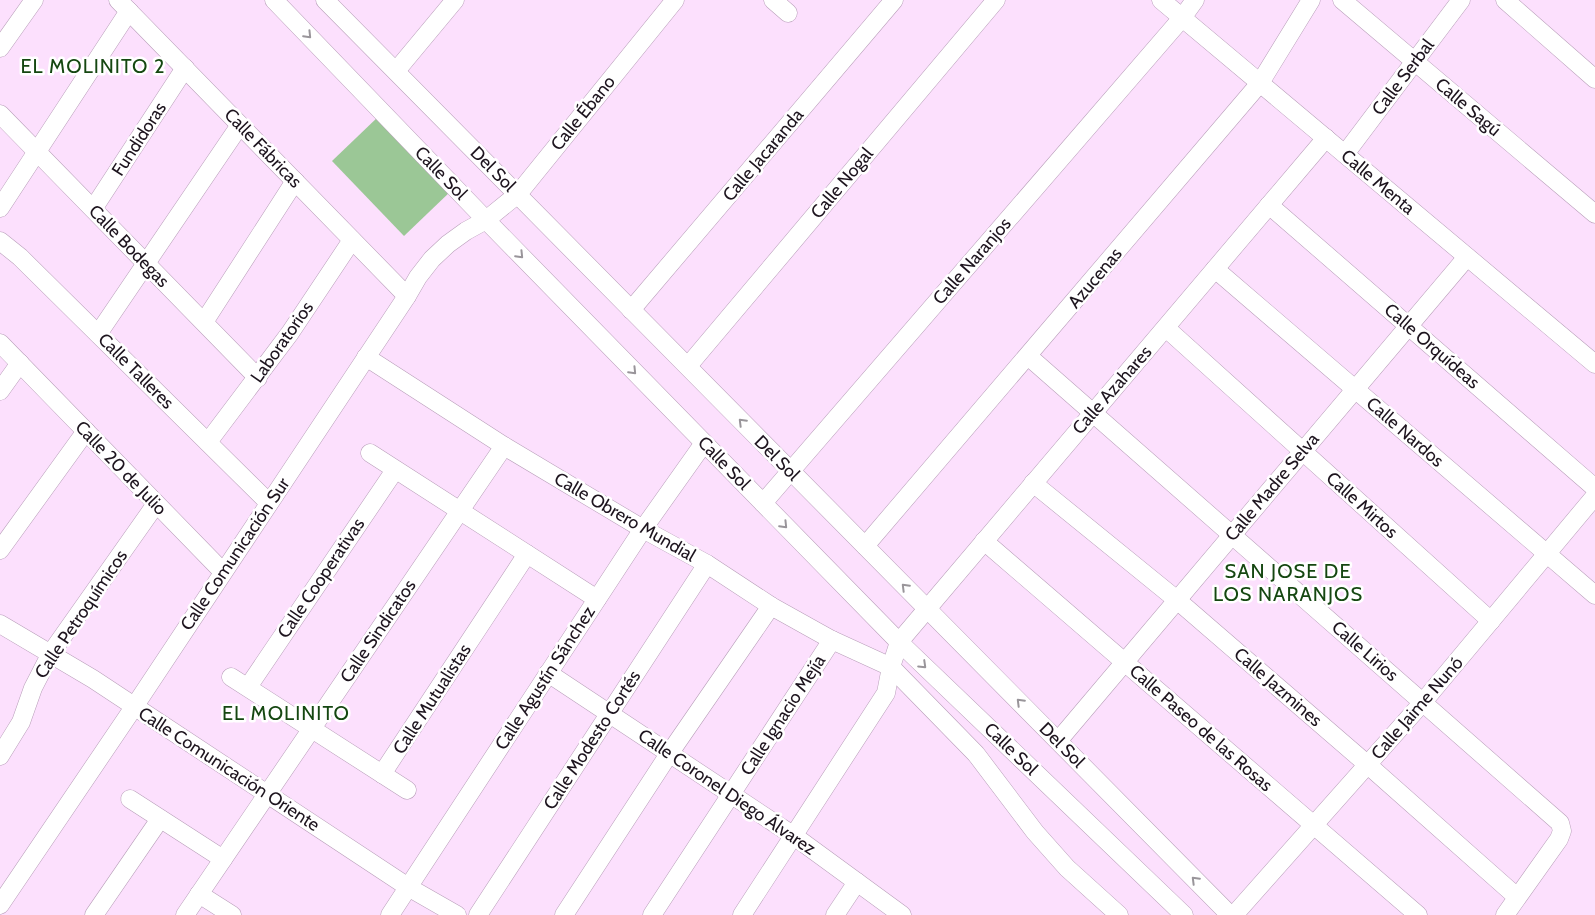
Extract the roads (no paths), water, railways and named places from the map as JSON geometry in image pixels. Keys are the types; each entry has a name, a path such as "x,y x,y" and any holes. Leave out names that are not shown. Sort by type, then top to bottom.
{"street":[{"path":"0,48 34,0"},
{"name":"Calle Sol","path":"274,0 486,220 899,642 1184,915"},
{"name":"Del Sol","path":"325,0 1230,915"},
{"path":"396,71 455,0"},
{"name":"Calle Ébano","path":"486,220 518,194 675,0"},
{"path":"773,0 788,13"},
{"name":"Calle Jacaranda","path":"632,310 894,0"},
{"name":"Calle Nogal","path":"688,366 996,0"},
{"name":"Calle Menta","path":"1161,0 1595,364"},
{"name":"Calle Naranjos","path":"763,503 1182,18 1195,0"},
{"name":"Azucenas","path":"865,546 1260,83 1311,0"},
{"name":"Calle Sagú","path":"1342,0 1595,214"},
{"name":"Calle Serbal","path":"1344,154 1461,0"},
{"path":"1505,0 1595,79"},
{"path":"0,208 37,152 124,6"},
{"name":"Calle Fábricas","path":"124,6 407,296"},
{"name":"Fundidoras","path":"93,209 185,68"},
{"name":"Calle Bodegas","path":"0,114 258,378"},
{"path":"98,334 240,126"},
{"name":"Calle Azahares","path":"899,642 1326,138"},
{"path":"204,322 295,181"},
{"name":"Calle Orquídeas","path":"1269,205 1595,488"},
{"name":"Calle Comunicación Sur","path":"0,905 134,707 418,277 448,244 486,220"},
{"name":"Laboratorios","path":"208,442 258,378 352,240"},
{"name":"Calle Talleres","path":"0,241 20,257 269,502"},
{"name":"Calle Madre Selva","path":"1058,741 1467,257"},
{"name":"Calle Nardos","path":"1214,269 1595,595"},
{"name":"Calle Mirtos","path":"1166,328 1491,621"},
{"name":"Calle 20 de Julio","path":"0,343 223,572"},
{"name":"Calle Lirios","path":"1028,356 1560,823 1562,831 1559,839 1517,896"},
{"name":"Calle Obrero Mundial","path":"366,357 504,446 643,529 707,564 771,606 832,640 891,667"},
{"path":"0,391 20,363"},
{"path":"0,550 86,432"},
{"name":"Calle Agustín Sánchez","path":"390,915 643,529 704,443"},
{"name":"Calle Sindicatos","path":"185,915 504,446"},
{"path":"370,453 597,599"},
{"name":"Calle Cooperativas","path":"248,687 395,470"},
{"name":"Calle Jazmines","path":"1033,483 1177,600 1517,896"},
{"name":"Calle Jaime Nunó","path":"1234,915 1424,702 1595,496"},
{"name":"Calle Petroquímicos","path":"0,756 20,722 32,688 51,653 156,504"},
{"name":"Calle Paseo de las Rosas","path":"984,541 1418,915"},
{"name":"Calle Mutualistas","path":"312,728 382,774 527,554"},
{"name":"Calle Modesto Cortés","path":"478,915 707,564"},
{"path":"564,915 670,754 771,606"},
{"name":"Calle Comunicación Oriente","path":"0,624 51,653 268,794 408,888 457,915"},
{"name":"Calle Ignacio Mejía","path":"652,915 832,640"},
{"path":"742,915 886,693 891,667 899,642"},
{"path":"891,667 976,754 1035,832 1068,868 1098,908 1119,915"},
{"name":"Calle Coronel Diego Álvarez","path":"548,673 794,836 902,915"},
{"path":"231,677 312,728"},
{"path":"382,774 407,790"},
{"path":"130,800 223,860"},
{"path":"94,915 160,819"},
{"path":"835,915 857,882"},
{"path":"200,894 232,915"},
{"path":"1505,915 1517,896"}],"district":[{"name":"EL MOLINITO 2","path":"93,66"},
{"name":"SAN JOSE DE LOS NARANJOS","path":"1288,582"},
{"name":"EL MOLINITO","path":"286,713"}]}
